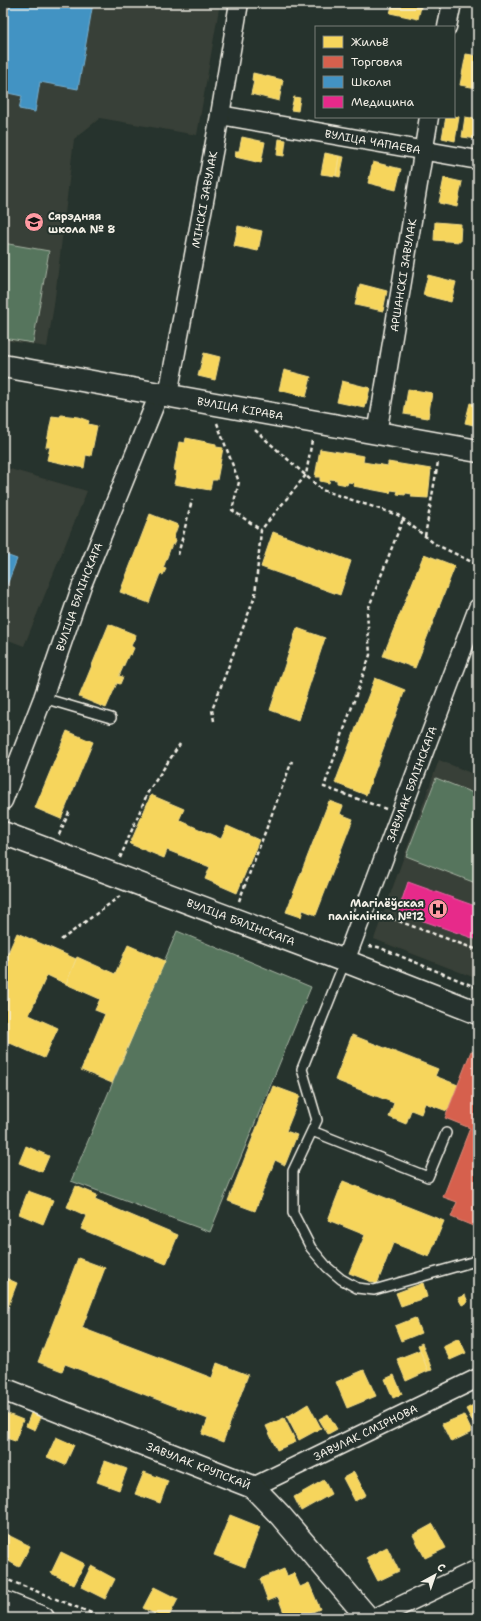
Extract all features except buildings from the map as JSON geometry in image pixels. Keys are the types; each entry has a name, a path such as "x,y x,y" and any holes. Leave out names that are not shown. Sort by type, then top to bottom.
{"main road":[{"name":"ВУЛІЦА КІРАВА","path":"3,366 478,451"},
{"name":"ВУЛІЦА БЯЛІНСКАГА","path":"3,834 345,961 478,1013"},
{"name":"ЗАВУЛАК КРУПСКАЙ","path":"3,1389 253,1487 280,1515 368,1618"},
{"path":"3,1602 43,1618"}],"street":[{"name":"МІНСКІ ЗАВУЛАК","path":"163,394 220,115 239,3"},
{"path":"447,26 452,3"},
{"name":"ВУЛІЦА ЧАПАЕВА","path":"220,115 478,160"},
{"name":"АРШАНСКІ ЗАВУЛАК","path":"377,434 423,151 430,118"},
{"name":"ВУЛІЦА БЯЛІНСКАГА","path":"3,801 43,698 82,586 163,394"},
{"name":"ЗАВУЛАК БЯЛІНСКАГА","path":"345,961 478,608"},
{"name":"ЗАВУЛАК СМІРНОВА","path":"253,1487 478,1378"},
{"path":"375,1618 478,1569"}],"lane":[{"path":"43,698 112,718"},
{"path":"345,961 302,1069 317,1120 293,1171 293,1213 311,1248 327,1267 341,1279 357,1288 374,1290 431,1275 478,1258"},
{"path":"312,1131 428,1177 446,1133"}],"path":[{"path":"216,419 239,482 232,510 261,530"},
{"path":"254,430 322,490 398,515 435,544 478,565"},
{"path":"214,721 212,710 255,596 261,530 306,475 313,436"},
{"path":"424,536 439,457"},
{"path":"178,555 192,500"},
{"path":"401,814 324,786 370,655 367,612 403,519"},
{"path":"118,863 148,792 180,744"},
{"path":"236,907 292,761"},
{"path":"56,840 70,810"},
{"path":"61,940 121,896"},
{"path":"366,908 478,950"},
{"path":"3,1578 104,1618"}],"shaded area":[{"name":"Сярэдняя школа № 8","path":"3,3 220,3 197,135 100,118 74,139 54,305 47,347 3,340"},
{"path":"3,467 87,491 24,646 3,638"},
{"path":"439,760 478,776 478,979 374,939"}],"green space":[{"path":"3,243 49,251 33,343 3,338"},
{"path":"436,778 478,795 478,884 406,856"},
{"path":"177,931 311,987 210,1232 71,1181"}],"place":[{"name":"Сярэдняя школа № 8","path":"34,222"},
{"name":"Магілёўская паліклініка №12","path":"438,909"}]}
